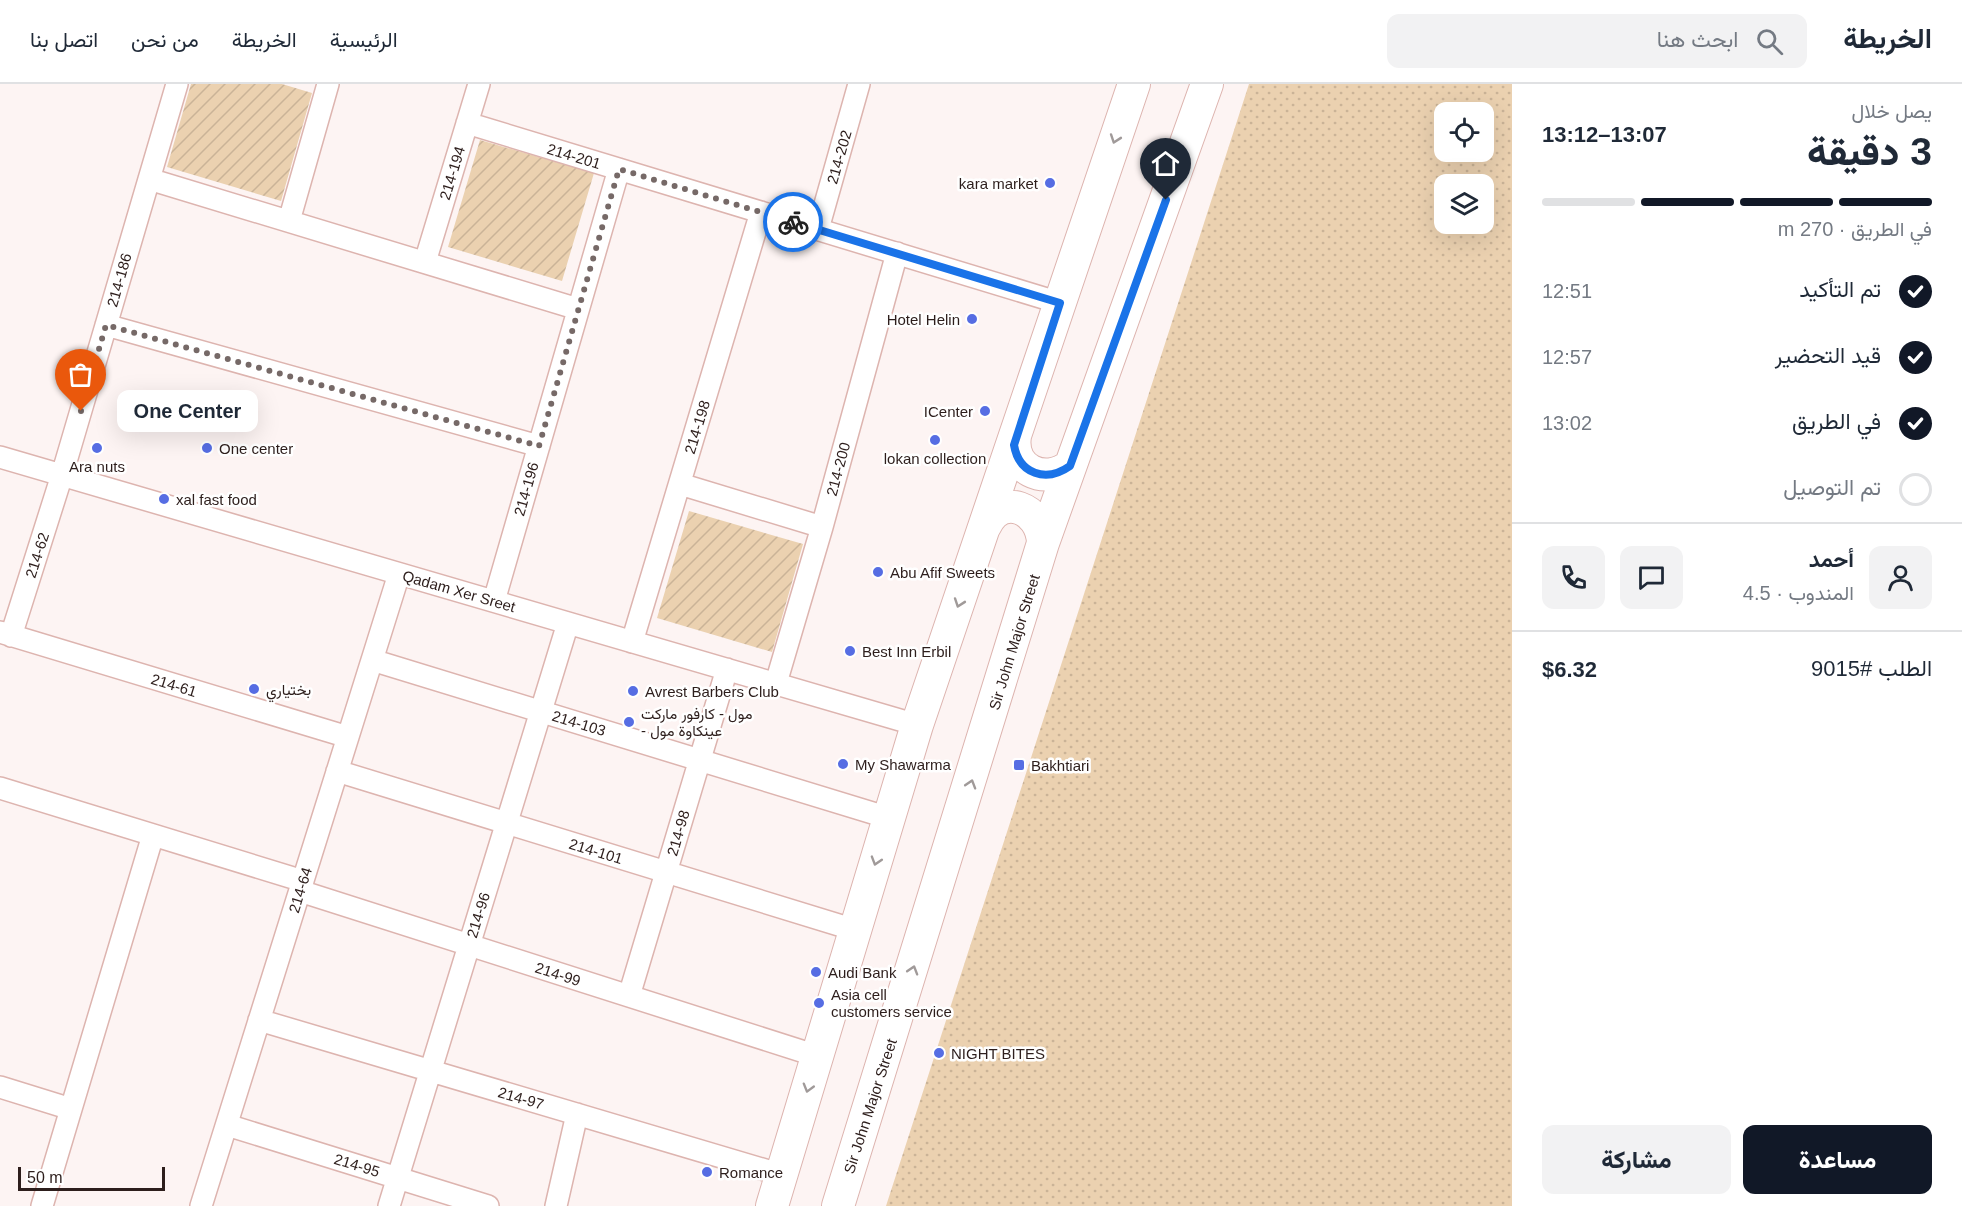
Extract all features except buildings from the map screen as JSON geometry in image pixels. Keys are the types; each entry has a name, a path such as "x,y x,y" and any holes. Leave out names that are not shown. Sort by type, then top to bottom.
{"highway":[{"path":"772,1206 917,725 1134,84"},
{"name":"Sir John Major Street","path":"838,1206 1043,543 1207,84"},
{"path":"1015,436 1016,454 1027,469 1035,474 1054,475 1070,466"},
{"path":"985,526 988,517 996,511 1005,508 1024,510 1038,522 1043,530 1043,543"}],"street":[{"name":"214-186","path":"62,475 177,84"},
{"path":"289,221 328,84"},
{"name":"214-194","path":"425,262 479,84"},
{"name":"214-202","path":"818,229 859,84"},
{"name":"214-201","path":"467,123 1060,303"},
{"name":"214-196","path":"494,601 619,169"},
{"path":"149,179 578,309"},
{"name":"214-198","path":"632,642 761,212"},
{"name":"214-200","path":"776,683 822,527 897,253"},
{"path":"106,325 539,446"},
{"name":"Qadam Xer Sreet","path":"0,457 917,725"},
{"name":"214-62","path":"6,634 62,475"},
{"path":"680,484 822,527"},
{"name":"214-64","path":"201,1206 399,574"},
{"name":"214-96","path":"389,1206 568,623"},
{"name":"214-61","path":"6,634 348,737"},
{"name":"214-103","path":"372,660 889,818"},
{"name":"214-98","path":"630,996 727,669"},
{"name":"214-101","path":"338,771 855,930"},
{"name":"214-99","path":"0,788 153,835 469,945 817,1056"},
{"path":"42,1206 153,835"},
{"name":"214-97","path":"259,1020 782,1175"},
{"path":"0,1087 71,1108"},
{"path":"556,1206 577,1114"},
{"name":"214-95","path":"227,1125 488,1206"}],"shaded area":[{"path":"191,84 282,84 312,93 281,201 167,167"},
{"path":"1249,84 1512,84 1512,1206 886,1206"},
{"path":"480,140 594,173 562,281 448,247"},
{"path":"689,511 803,544 772,652 657,618"}],"way so far":[{"path":"81,411 106,325 539,446 619,169 793,222"}],"place":[{"name":"kara market","path":"1050,183"},
{"name":"Hotel Helin","path":"972,319"},
{"name":"One Center","path":"81,411"},
{"name":"ICenter","path":"985,411"},
{"name":"lokan collection","path":"935,440"},
{"name":"Ara nuts","path":"97,448"},
{"name":"One center","path":"207,448"},
{"name":"xal fast food","path":"164,499"},
{"name":"Abu Afif Sweets","path":"878,572"},
{"name":"Best Inn Erbil","path":"850,651"},
{"name":"بختياري","path":"254,689"},
{"name":"Avrest Barbers Club","path":"633,691"},
{"name":"مول - كارفور ماركت - عينكاوة مول","path":"629,722"},
{"name":"My Shawarma","path":"843,764"},
{"name":"Bakhtiari","path":"1019,765"},
{"name":"Audi Bank","path":"816,972"},
{"name":"Asia cell customers service","path":"819,1003"},
{"name":"NIGHT BITES","path":"939,1053"},
{"name":"Romance","path":"707,1172"}],"route":[{"path":"793,222 1060,303 1015,436 1014,445 1020,462 1035,474 1044,476 1062,472 1070,466 1166,200"}]}
